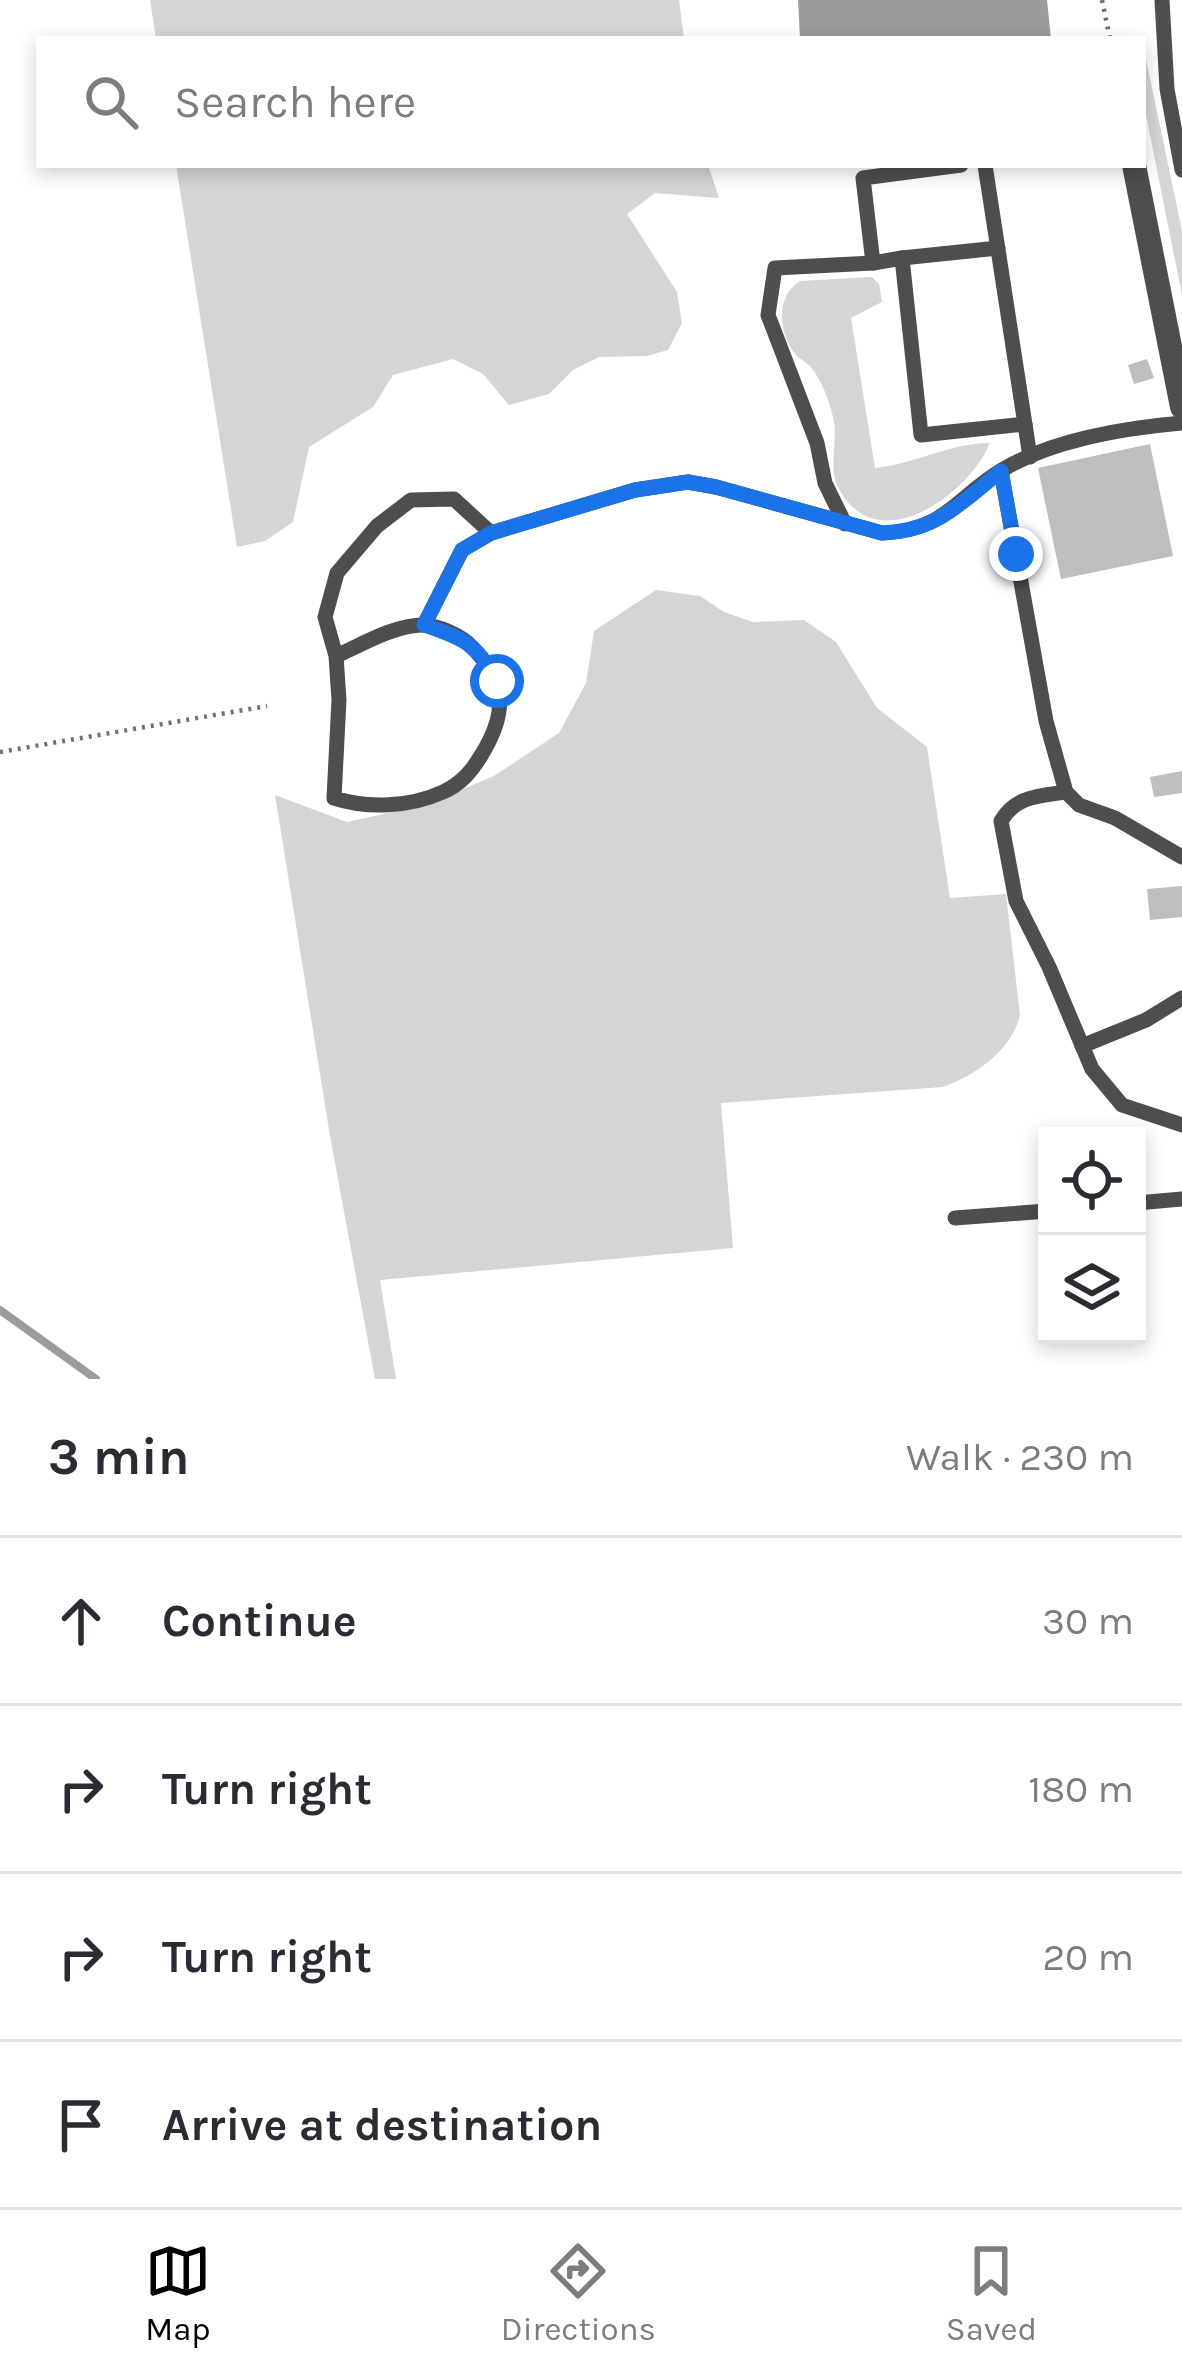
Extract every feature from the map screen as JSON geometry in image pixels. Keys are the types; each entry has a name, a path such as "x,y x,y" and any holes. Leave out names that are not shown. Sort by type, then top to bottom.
{"street":[{"path":"1135,168 1182,407"}],"lane":[{"path":"1162,0 1167,89 1182,170"},
{"path":"873,263 863,178 938,168"},
{"path":"985,168 1030,457"},
{"path":"845,524 825,483 817,442 768,315 775,268 873,263 998,248"},
{"path":"902,258 921,436 1025,424"},
{"path":"424,625 462,550 491,533 635,490 688,482 882,533 912,532 939,520 1001,471 1030,457 1070,444 1182,423"},
{"path":"1001,471 1046,721 1066,792 1079,805 1115,818 1182,857"},
{"path":"336,656 392,632 424,625 465,638 486,661 499,695 496,731 470,774 445,792 381,805 334,798 339,700 336,656 325,617 337,573 377,526 411,500 454,499 491,533"},
{"path":"1066,792 1027,798 1009,808 1001,821 1016,901 1092,1069 1122,1105 1182,1125"},
{"path":"1082,1046 1146,1020 1182,998"},
{"path":"1146,1202 1182,1199"},
{"path":"955,1219 1038,1211"}],"path":[{"path":"1102,0 1109,36"},
{"path":"0,752 267,706"}],"shaded area":[{"path":"150,0 679,0 684,36 156,36"},
{"path":"798,0 1047,0 1051,36 800,36"},
{"path":"1146,59 1182,231 1182,295 1146,115"},
{"path":"176,168 709,168 719,198 655,193 627,214 677,292 682,323 668,350 647,356 599,357 573,370 549,394 509,405 483,374 453,359 393,375 373,407 309,447 293,522 265,541 237,547"},
{"path":"872,277 879,284 882,302 851,318 875,468 990,443 979,463 943,499 898,520 876,519 856,510 839,489 829,404 814,371 790,346 783,326 786,296 800,281"},
{"path":"656,590 700,596 724,612 753,622 804,620 836,642 877,708 927,747 950,898 1006,894 1020,1015 1016,1028 991,1060 943,1087 721,1103 733,1248 380,1280 396,1379 375,1379 275,795 347,822 425,805 494,776 559,733 586,683 594,631"}],"building":[{"path":"1147,359 1154,378 1134,384 1128,365"},
{"path":"1150,444 1173,556 1061,579 1038,468"},
{"path":"1182,771 1182,793 1154,797 1150,777"},
{"path":"1182,886 1182,917 1150,920 1147,889"}],"waterway":[{"path":"0,1310 96,1379"}],"route":[{"path":"497,681 465,638 424,625 462,550 491,533 635,490 688,482 882,533 912,532 939,520 1001,471 1016,554"}]}
